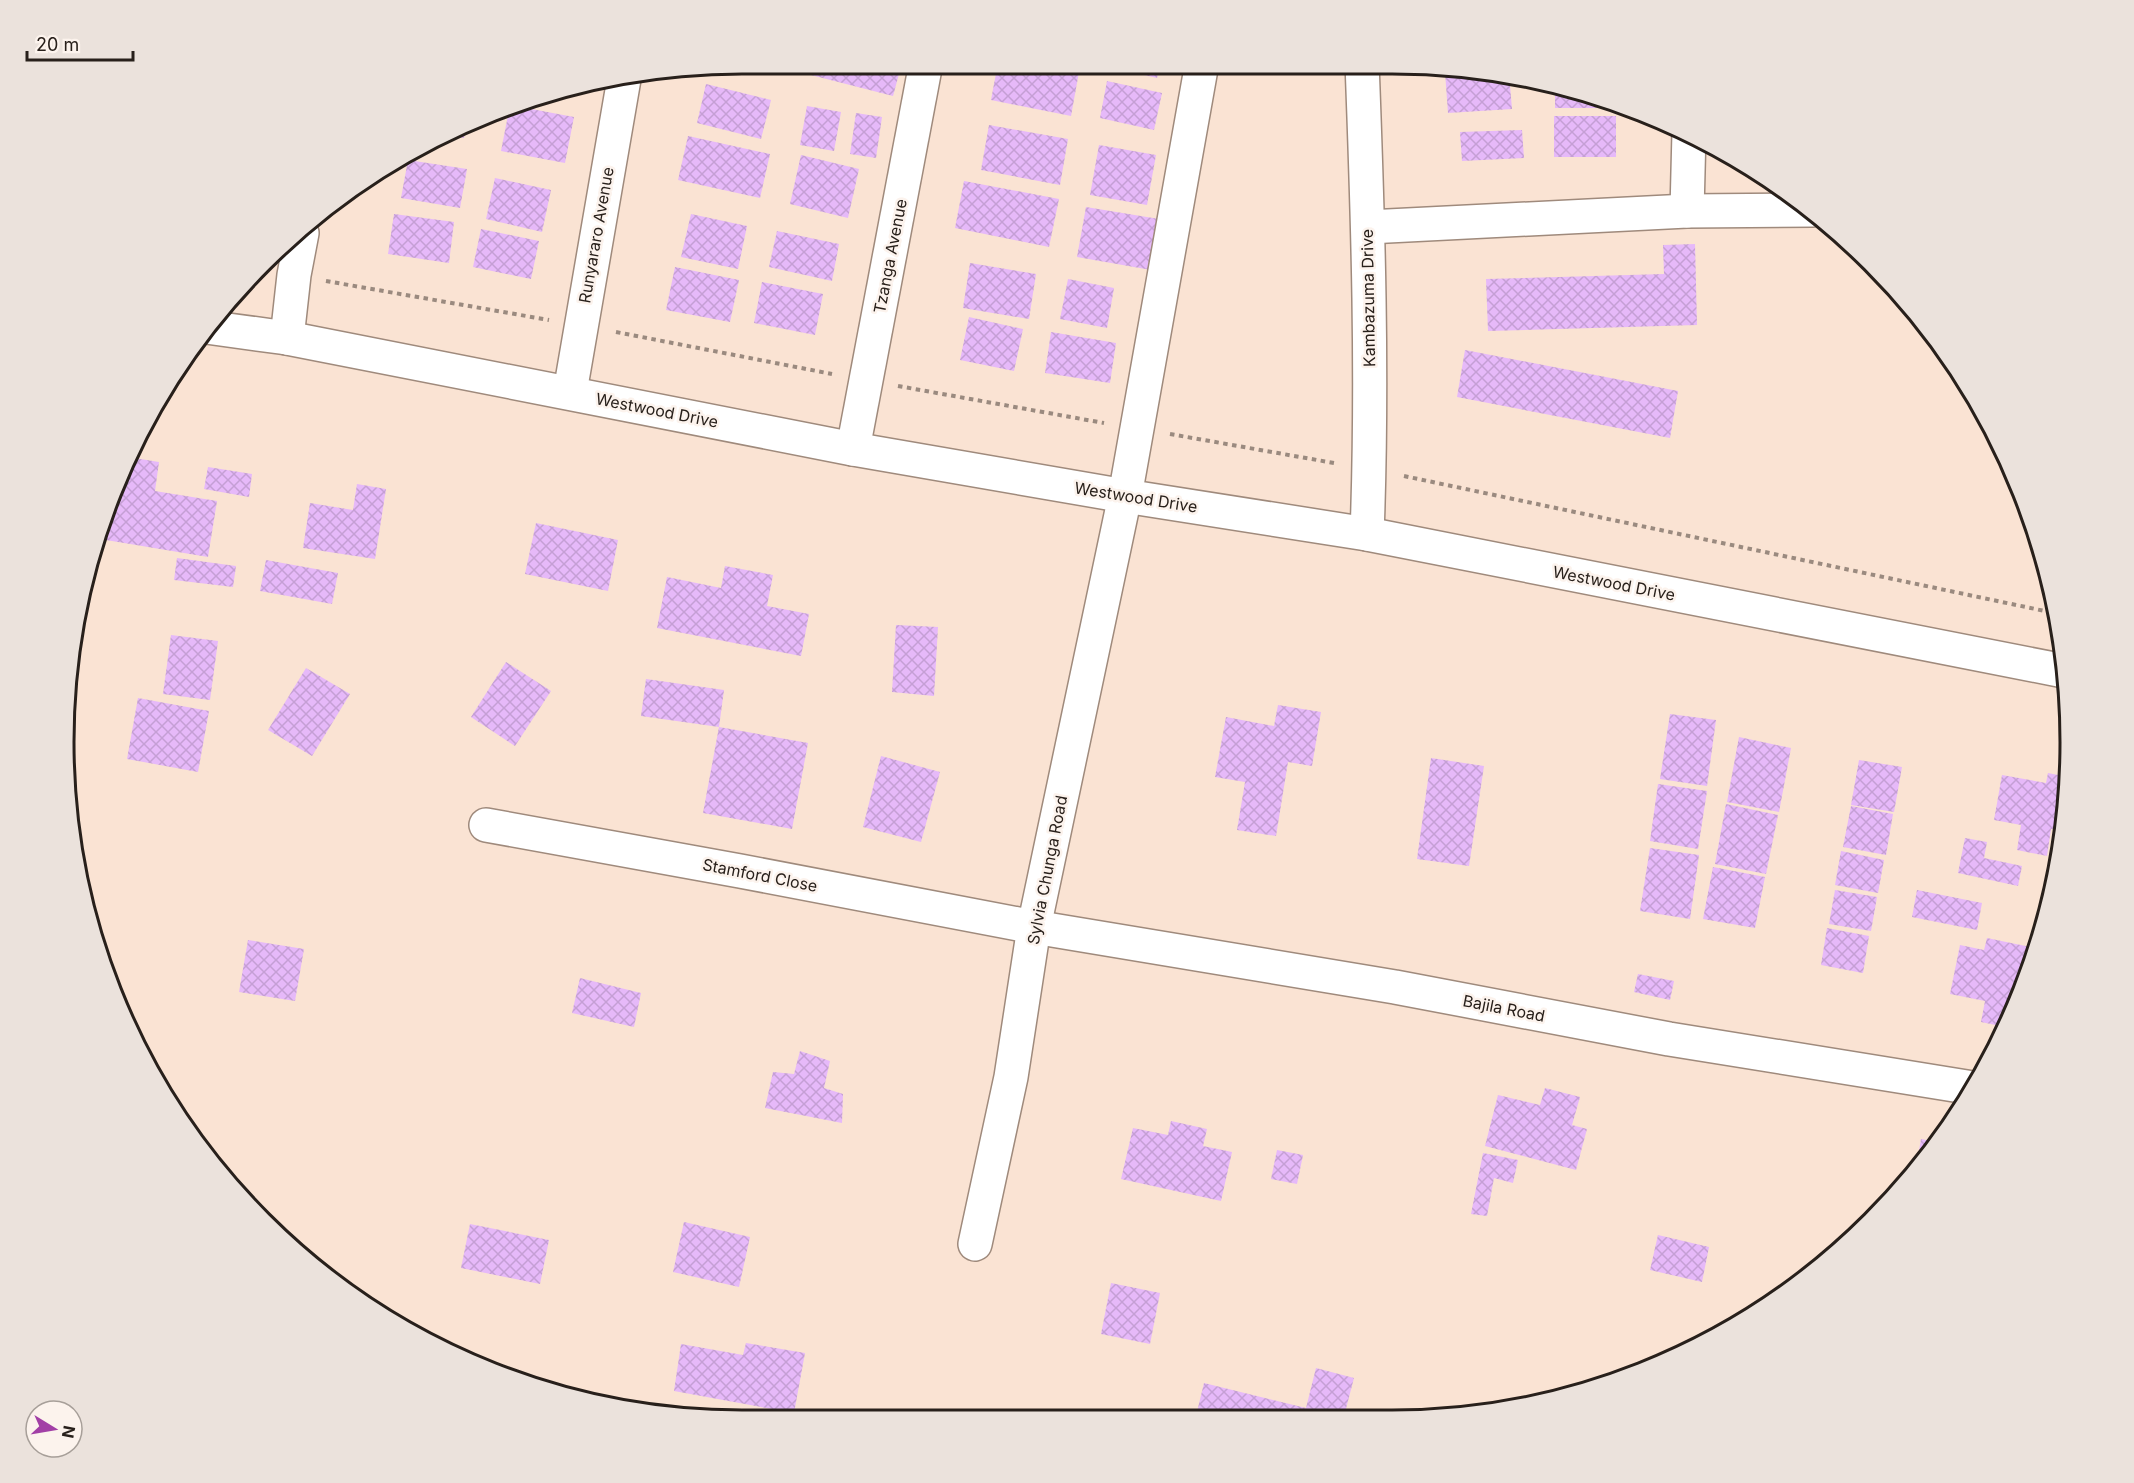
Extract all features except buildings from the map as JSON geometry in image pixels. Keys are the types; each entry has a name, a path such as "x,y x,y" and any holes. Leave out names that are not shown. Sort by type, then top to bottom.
{"street":[{"name":"Tzanga Avenue","path":"853,449 924,74"},
{"name":"Sylvia Chunga Road","path":"975,1244 1011,1077 1034,927 1138,429 1200,74"},
{"name":"Kambazuma Drive","path":"1362,74 1368,227 1370,469 1367,534"},
{"name":"Runyararo Avenue","path":"570,392 623,84"},
{"path":"1687,211 1689,142"},
{"path":"1368,227 1687,211 1796,210"},
{"path":"287,338 301,239"},
{"name":"Westwood Drive","path":"217,329 287,338 853,449 1125,496 1367,534 2056,670"},
{"name":"Stamford Close","path":"486,825 1034,927"},
{"name":"Bajila Road","path":"1034,927 1395,987 1669,1039 1964,1087"}],"path":[{"path":"294,275 580,326 867,381 1370,469 2048,612"}]}
